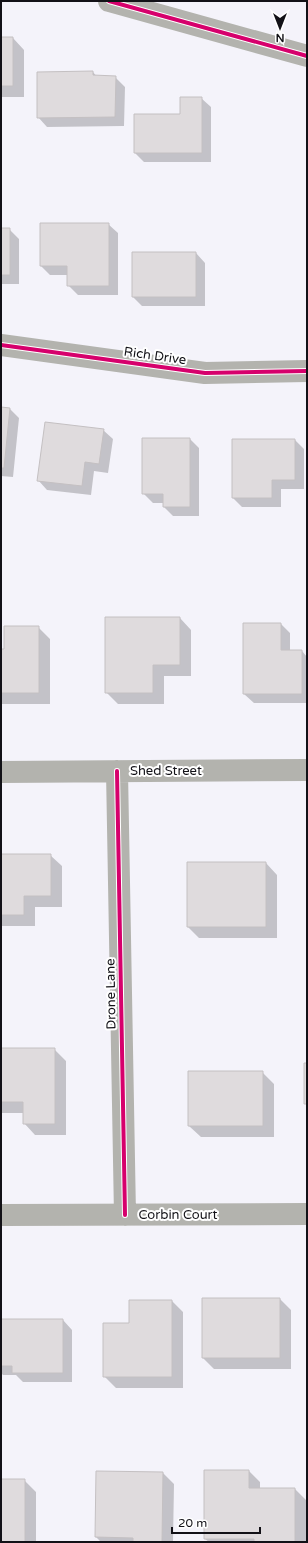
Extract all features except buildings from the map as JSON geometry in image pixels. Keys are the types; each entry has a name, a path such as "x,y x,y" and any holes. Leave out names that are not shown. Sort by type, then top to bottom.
{"street":[{"path":"109,1 307,56"},
{"name":"Rich Drive","path":"1,345 205,373 307,371"},
{"name":"Shed Street","path":"1,772 307,770"},
{"name":"Drone Lane","path":"117,771 125,1215"},
{"name":"Corbin Court","path":"1,1215 307,1214"}],"cycle path":[{"path":"109,1 307,56"},
{"path":"1,345 205,373 307,371"},
{"path":"117,771 125,1215"}]}
